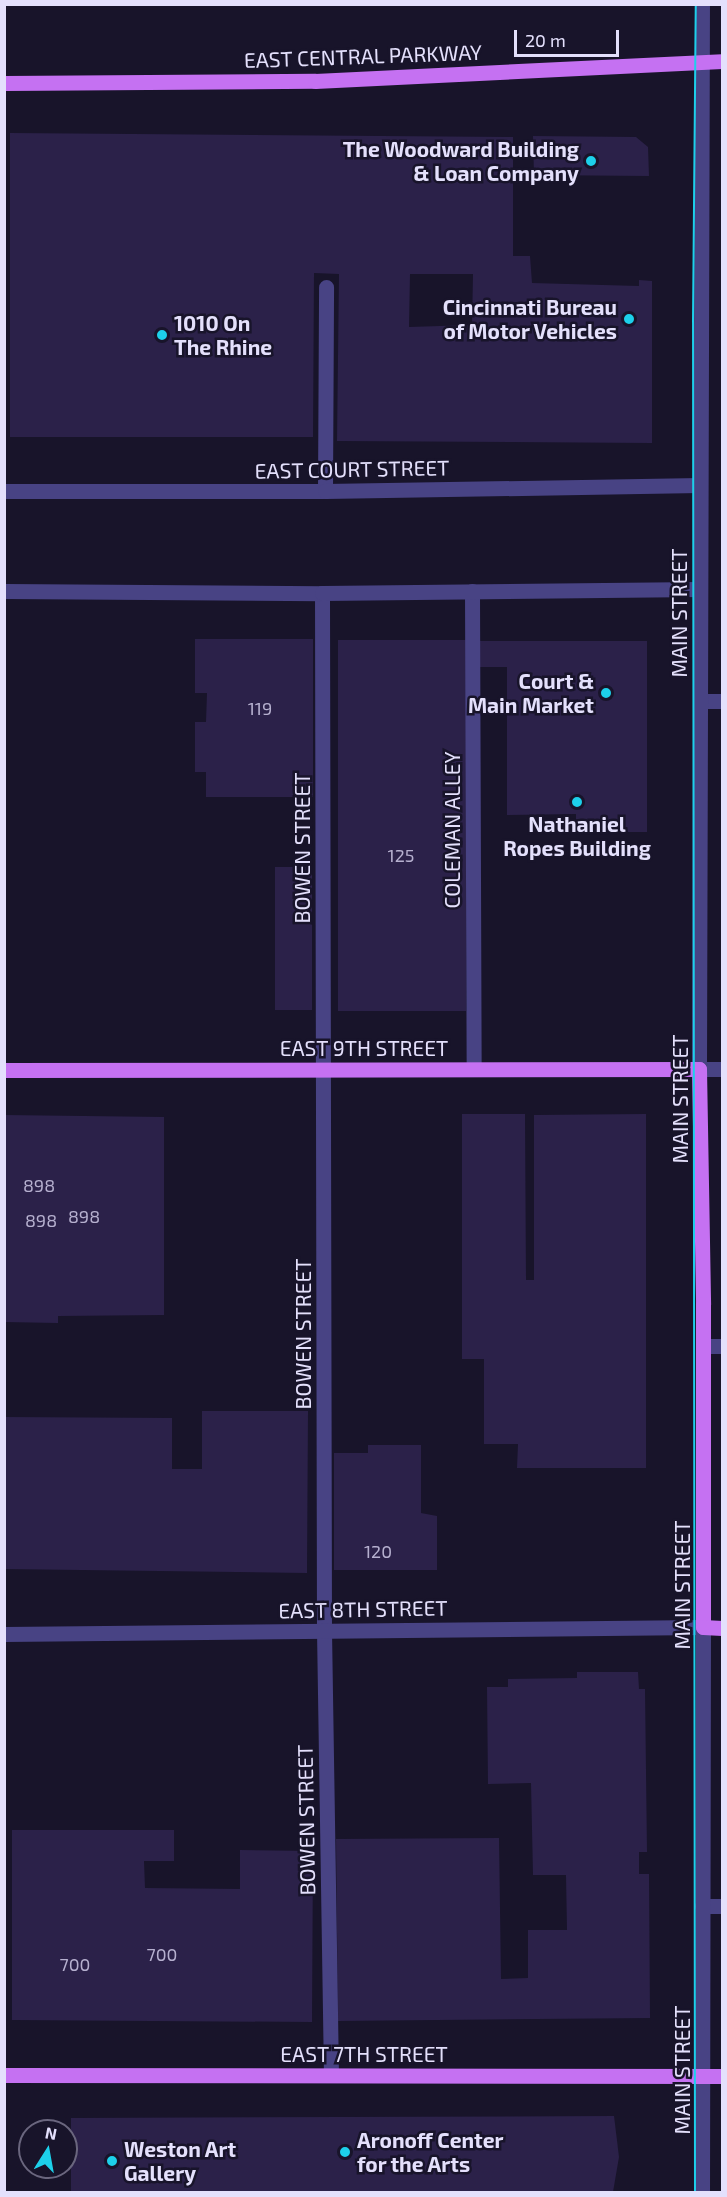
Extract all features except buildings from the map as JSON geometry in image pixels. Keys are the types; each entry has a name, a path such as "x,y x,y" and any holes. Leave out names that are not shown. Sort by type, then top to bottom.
{"main road":[{"name":"EAST CENTRAL PARKWAY","path":"4,83 315,81 723,61"},
{"name":"EAST 9TH STREET","path":"4,1070 699,1069"},
{"name":"MAIN STREET","path":"699,1069 703,1346 703,1627"},
{"name":"EAST 8TH STREET","path":"703,1627 723,1628"},
{"name":"EAST 7TH STREET","path":"4,2075 723,2076"}],"street":[{"name":"MAIN STREET","path":"699,1069 702,4"},
{"path":"325,491 326,287"},
{"name":"EAST COURT STREET","path":"4,490 325,491 700,485"},
{"path":"4,591 322,593 700,589"},
{"name":"COLEMAN ALLEY","path":"472,591 474,1069"},
{"name":"BOWEN STREET","path":"322,593 324,1630 331,2075"},
{"path":"701,701 723,701"},
{"name":"EAST 9TH STREET","path":"699,1069 723,1069"},
{"path":"703,1346 723,1346"},
{"name":"MAIN STREET","path":"702,2193 703,1627"},
{"name":"EAST 8TH STREET","path":"4,1634 703,1627"},
{"path":"702,1906 723,1906"}],"tram line":[{"path":"695,2192 693,322 696,4"}],"place":[{"name":"The Woodward Building & Loan Company","path":"591,161"},
{"name":"Cincinnati Bureau of Motor Vehicles","path":"629,319"},
{"name":"1010 On The Rhine","path":"162,335"},
{"name":"Court & Main Market","path":"606,693"},
{"name":"Nathaniel Ropes Building","path":"577,802"},
{"name":"Aronoff Center for the Arts","path":"345,2152"},
{"name":"Weston Art Gallery","path":"112,2161"}]}
